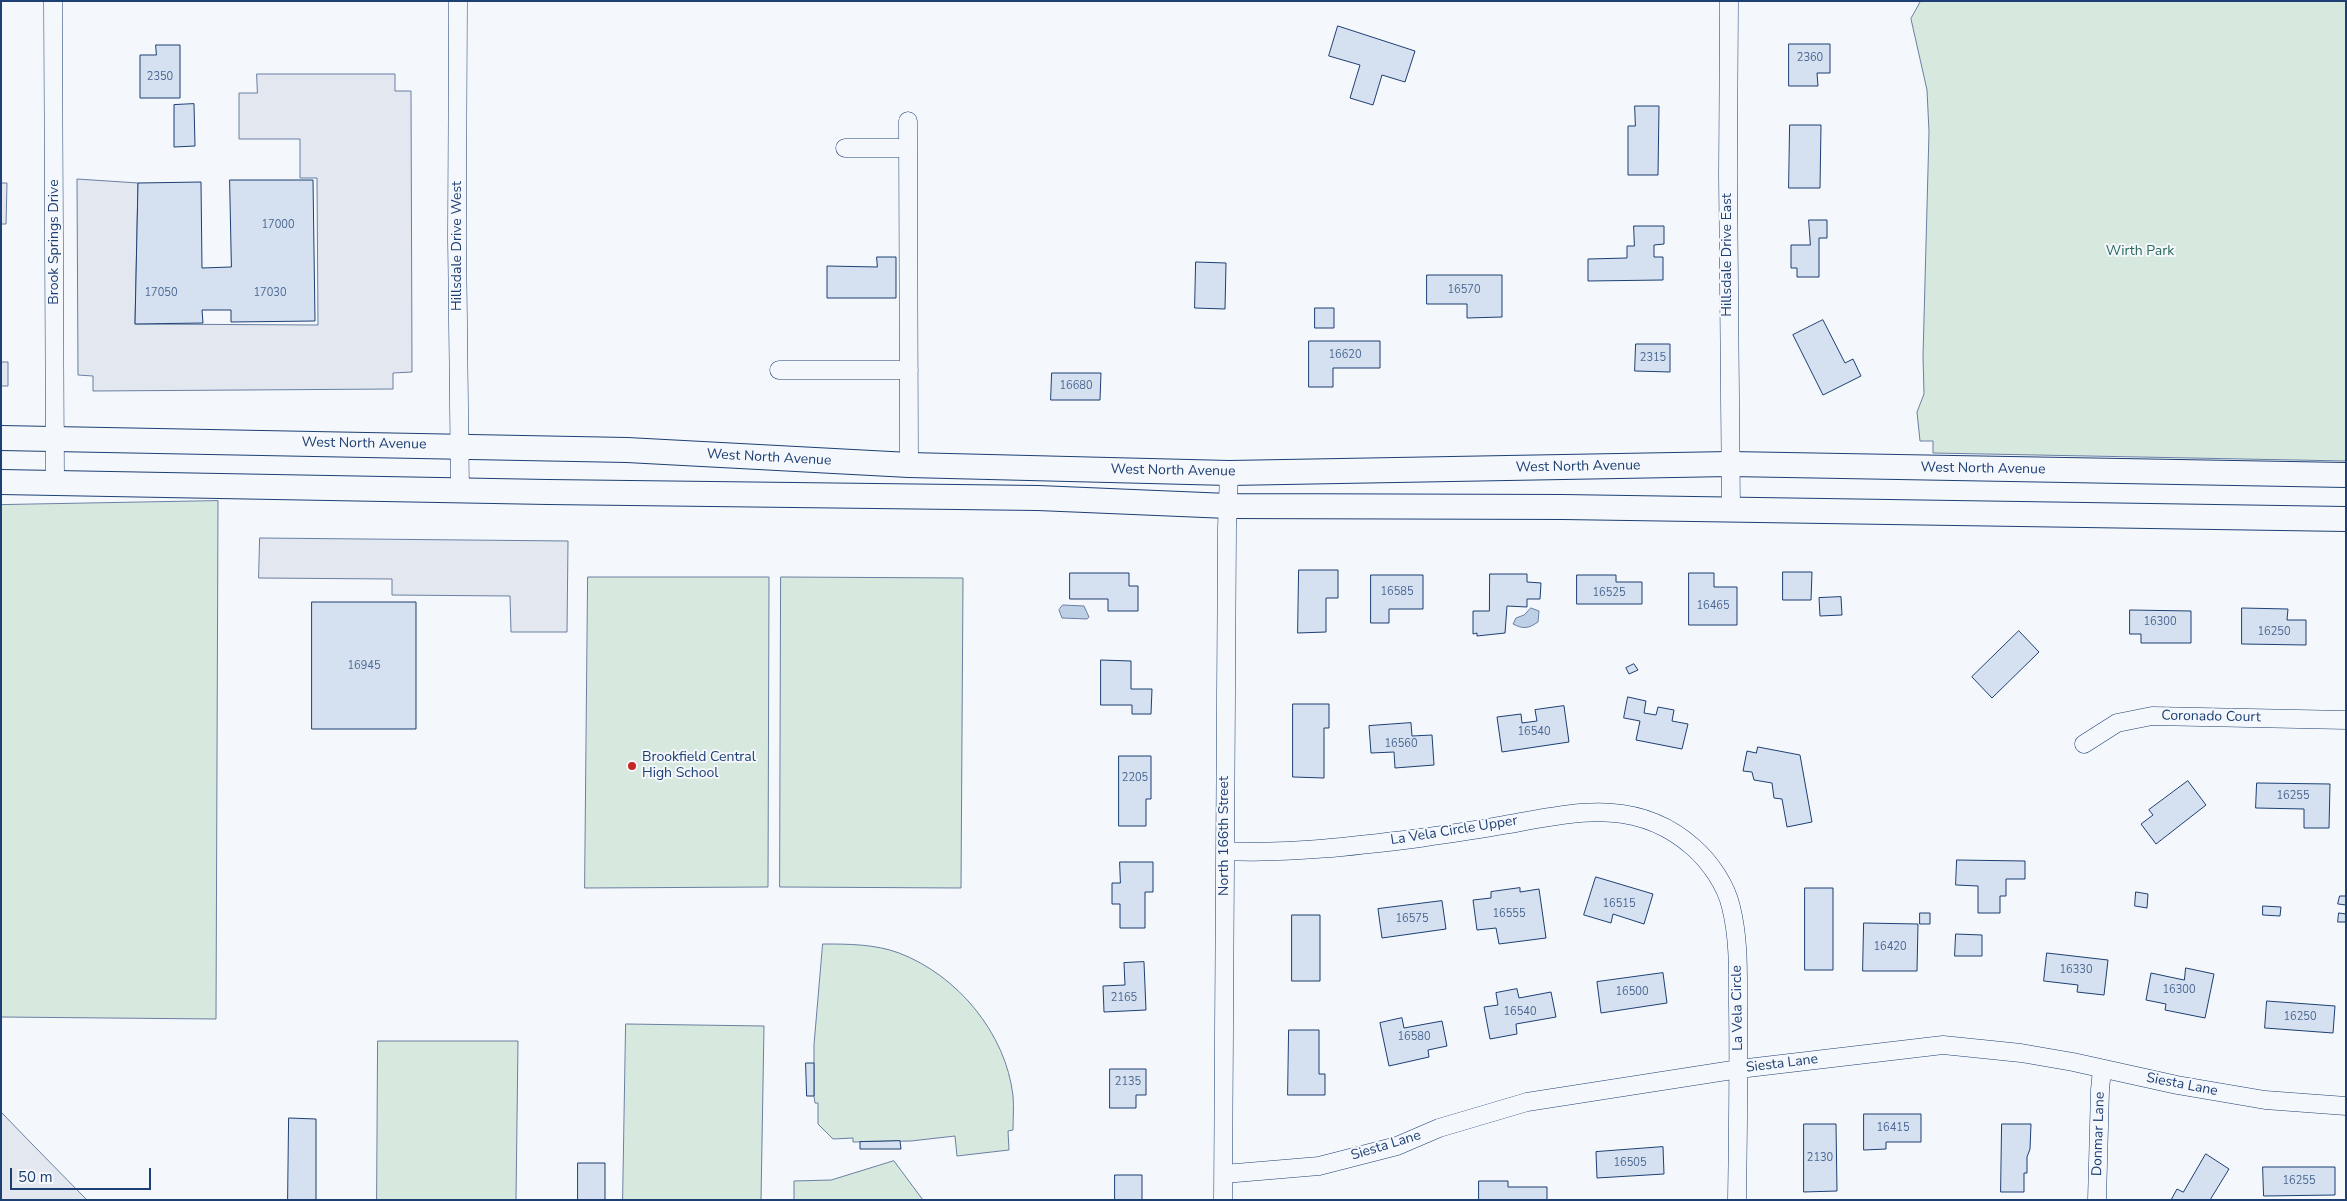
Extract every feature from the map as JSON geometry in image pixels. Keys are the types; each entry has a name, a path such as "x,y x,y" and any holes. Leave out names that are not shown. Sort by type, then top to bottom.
{"main road":[{"name":"West North Avenue","path":"1,438 460,445 627,450 909,465 1229,473 1730,464 2346,476"},
{"path":"1,482 1038,498 1228,506 1731,509 2346,519"}],"street":[{"name":"Brook Springs Drive","path":"53,1 55,482"},
{"name":"Hillsdale Drive West","path":"458,1 457,238 460,490"},
{"name":"Hillsdale Drive East","path":"1729,1 1728,184 1731,509"},
{"path":"908,122 909,465"},
{"path":"845,148 908,148"},
{"path":"778,370 909,370"},
{"name":"North 166th Street","path":"1223,1200 1229,473"},
{"name":"Coronado Court","path":"2084,744 2117,723 2152,716 2346,720"},
{"name":"La Vela Circle Upper","path":"1225,851 1250,852 1341,847 1420,838 1550,816 1590,812 1615,812 1639,817 1664,827 1678,836"},
{"name":"La Vela Circle","path":"1678,836 1706,858 1720,882 1731,906 1737,940 1739,1069 1737,1200"},
{"name":"Siesta Lane","path":"1224,1174 1319,1166 1397,1146 1439,1128 1527,1102 1739,1069 1942,1045 2021,1053 2265,1100 2346,1106"},
{"name":"Donmar Lane","path":"2097,1200 2102,1069"}],"green space":[{"name":"Wirth Park","path":"1921,1 2346,1 2346,461 1933,453 1933,441 1920,441 1917,412 1924,394 1923,356 1929,132 1927,90 1911,19"},
{"path":"218,501 216,1019 1,1017 1,505"},
{"path":"588,577 769,577 768,887 585,888"},
{"path":"781,577 963,578 961,888 780,887"},
{"path":"823,944 871,946 899,953 920,963 959,991 989,1029 1000,1050 1008,1073 1013,1096 1013,1130 1008,1131 1009,1150 957,1156 955,1136 911,1141 853,1142 853,1138 833,1139 818,1124 818,1103 815,1103 814,1096 814,1045"},
{"path":"626,1024 764,1026 761,1200 623,1200"},
{"path":"378,1041 518,1041 516,1200 377,1200"},
{"path":"894,1161 923,1200 794,1200 794,1181 831,1180"}],"shaded area":[{"path":"257,74 395,74 395,91 411,91 412,372 393,373 393,389 93,391 93,376 78,375 77,179 138,183 135,324 318,325 317,178 300,178 300,139 239,139 239,93 257,93"},
{"path":"1,183 7,183 6,224 1,224"},
{"path":"1,362 8,362 8,386 1,386"},
{"path":"260,538 568,541 567,632 511,632 510,596 392,595 392,579 259,578"},
{"path":"1,1112 33,1145 87,1200 1,1200"}],"water":[{"path":"1063,605 1084,606 1089,617 1087,619 1062,618 1059,610"},
{"path":"1531,608 1539,611 1538,622 1526,627 1513,624 1516,618 1524,615"}],"building":[{"path":"1338,26 1415,51 1405,82 1382,75 1373,105 1350,98 1360,65 1329,56"},
{"path":"1789,44 1830,44 1830,73 1817,73 1818,86 1789,86"},
{"path":"156,45 180,45 180,98 140,98 140,55 156,55"},
{"path":"194,104 195,146 174,147 174,105"},
{"path":"1635,106 1659,106 1658,175 1628,175 1628,126 1635,126"},
{"path":"1790,125 1821,125 1820,188 1789,188"},
{"path":"230,180 313,180 315,321 231,322 231,310 202,310 203,323 135,324 138,183 201,182 202,268 231,267"},
{"path":"1809,220 1827,220 1827,238 1819,238 1819,277 1797,277 1797,268 1791,268 1791,245 1810,245"},
{"path":"1634,226 1664,226 1664,244 1654,245 1654,257 1663,257 1663,280 1588,281 1588,259 1627,258 1627,246 1634,246"},
{"path":"877,257 896,257 896,298 827,298 827,266 877,267"},
{"path":"1196,262 1226,263 1225,309 1195,308"},
{"path":"1427,275 1502,275 1502,317 1467,318 1467,304 1427,304"},
{"path":"1315,308 1334,308 1334,328 1315,328"},
{"path":"1823,320 1845,363 1853,359 1861,376 1823,395 1793,335"},
{"path":"1309,341 1380,341 1380,368 1333,368 1333,387 1309,387"},
{"path":"1636,344 1670,344 1670,372 1635,371"},
{"path":"1052,373 1101,373 1100,400 1051,400"},
{"path":"1299,570 1338,570 1338,598 1326,598 1326,632 1298,633"},
{"path":"1783,572 1812,572 1811,600 1783,600"},
{"path":"1070,573 1129,573 1129,586 1138,586 1138,611 1108,611 1108,599 1070,599"},
{"path":"1689,573 1714,573 1714,587 1737,587 1737,625 1689,625"},
{"path":"1490,574 1527,574 1527,582 1541,583 1540,599 1527,599 1527,607 1507,606 1505,633 1477,636 1477,633 1473,634 1473,611 1489,611"},
{"path":"1371,575 1423,575 1423,609 1389,609 1389,623 1371,623"},
{"path":"1577,575 1616,575 1616,582 1642,582 1642,604 1577,604"},
{"path":"1841,597 1842,615 1820,616 1819,598"},
{"path":"312,602 416,602 416,729 312,729"},
{"path":"2242,608 2288,609 2287,620 2306,620 2306,645 2242,644"},
{"path":"2130,610 2191,611 2191,643 2141,643 2141,634 2130,634"},
{"path":"2019,631 2039,652 1992,698 1972,677"},
{"path":"1101,660 1131,661 1131,689 1152,689 1151,714 1132,714 1132,705 1101,705"},
{"path":"1634,664 1638,670 1629,674 1626,668"},
{"path":"1628,697 1646,701 1644,713 1656,715 1658,707 1674,710 1672,721 1688,724 1682,749 1636,740 1640,721 1624,718"},
{"path":"1293,704 1329,704 1329,728 1324,728 1324,778 1293,777"},
{"path":"1564,706 1569,742 1502,752 1497,717 1521,714 1522,723 1537,721 1535,710"},
{"path":"1411,723 1412,736 1432,735 1434,765 1395,768 1394,752 1371,753 1369,726"},
{"path":"1758,747 1800,755 1812,822 1787,827 1782,799 1774,798 1772,783 1754,780 1752,772 1743,771 1747,751 1756,753"},
{"path":"1119,756 1151,756 1151,799 1146,799 1146,826 1119,826"},
{"path":"2188,781 2206,805 2156,844 2141,824 2153,815 2149,810"},
{"path":"2257,783 2330,784 2329,828 2304,828 2304,809 2256,808"},
{"path":"1957,860 2025,861 2025,879 2006,879 2006,896 2000,896 2000,913 1978,913 1978,886 1956,885"},
{"path":"1120,862 1153,862 1153,892 1145,892 1145,928 1120,928 1120,904 1112,904 1112,883 1120,883"},
{"path":"1596,877 1653,894 1644,924 1613,914 1611,923 1584,915"},
{"path":"1520,888 1520,892 1539,889 1546,938 1499,944 1496,928 1477,930 1473,900 1491,898 1491,892"},
{"path":"1805,888 1833,888 1833,970 1805,970"},
{"path":"2136,892 2148,894 2147,908 2135,906"},
{"path":"2340,896 2346,896 2346,905 2338,904"},
{"path":"1442,901 1446,929 1382,938 1378,909"},
{"path":"2263,906 2281,907 2280,916 2263,915"},
{"path":"1920,913 1930,913 1930,924 1920,924"},
{"path":"2339,913 2346,914 2346,922 2338,922"},
{"path":"1292,915 1320,915 1320,981 1292,981"},
{"path":"1864,923 1918,924 1917,971 1863,971"},
{"path":"1956,934 1982,935 1982,956 1955,956"},
{"path":"2047,953 2108,960 2104,995 2077,992 2078,985 2044,981"},
{"path":"1144,962 1146,1010 1104,1012 1103,986 1125,985 1124,963"},
{"path":"2186,968 2214,974 2205,1018 2165,1010 2166,1004 2146,1000 2151,973 2184,980"},
{"path":"1663,973 1667,1003 1601,1013 1597,982"},
{"path":"1517,989 1519,998 1551,992 1556,1017 1516,1024 1517,1034 1490,1039 1484,1007 1498,1005 1496,993"},
{"path":"2267,1001 2335,1006 2333,1033 2265,1028"},
{"path":"1402,1018 1404,1028 1442,1021 1447,1046 1428,1050 1429,1057 1389,1066 1380,1023"},
{"path":"1289,1030 1319,1030 1319,1074 1325,1074 1325,1095 1288,1095"},
{"path":"806,1063 814,1063 814,1096 807,1096"},
{"path":"1110,1069 1146,1069 1146,1095 1136,1095 1136,1108 1110,1108"},
{"path":"1864,1114 1921,1114 1921,1142 1886,1142 1886,1149 1864,1150"},
{"path":"289,1118 316,1119 316,1200 288,1200"},
{"path":"1804,1124 1836,1124 1837,1191 1804,1192"},
{"path":"2002,1124 2031,1124 2027,1173 2024,1173 2024,1192 2001,1192"},
{"path":"900,1141 901,1149 860,1149 860,1142"},
{"path":"1663,1147 1664,1174 1597,1178 1596,1152"},
{"path":"2206,1154 2229,1169 2210,1200 2171,1200 2177,1189 2183,1192"},
{"path":"578,1163 605,1163 605,1200 578,1200"},
{"path":"2263,1167 2335,1167 2335,1195 2264,1196"},
{"path":"1115,1175 1142,1175 1142,1200 1115,1200"},
{"path":"1479,1181 1508,1181 1508,1187 1547,1187 1547,1200 1479,1200"}],"place":[{"name":"Brookfield Central High School","path":"632,766"}]}
